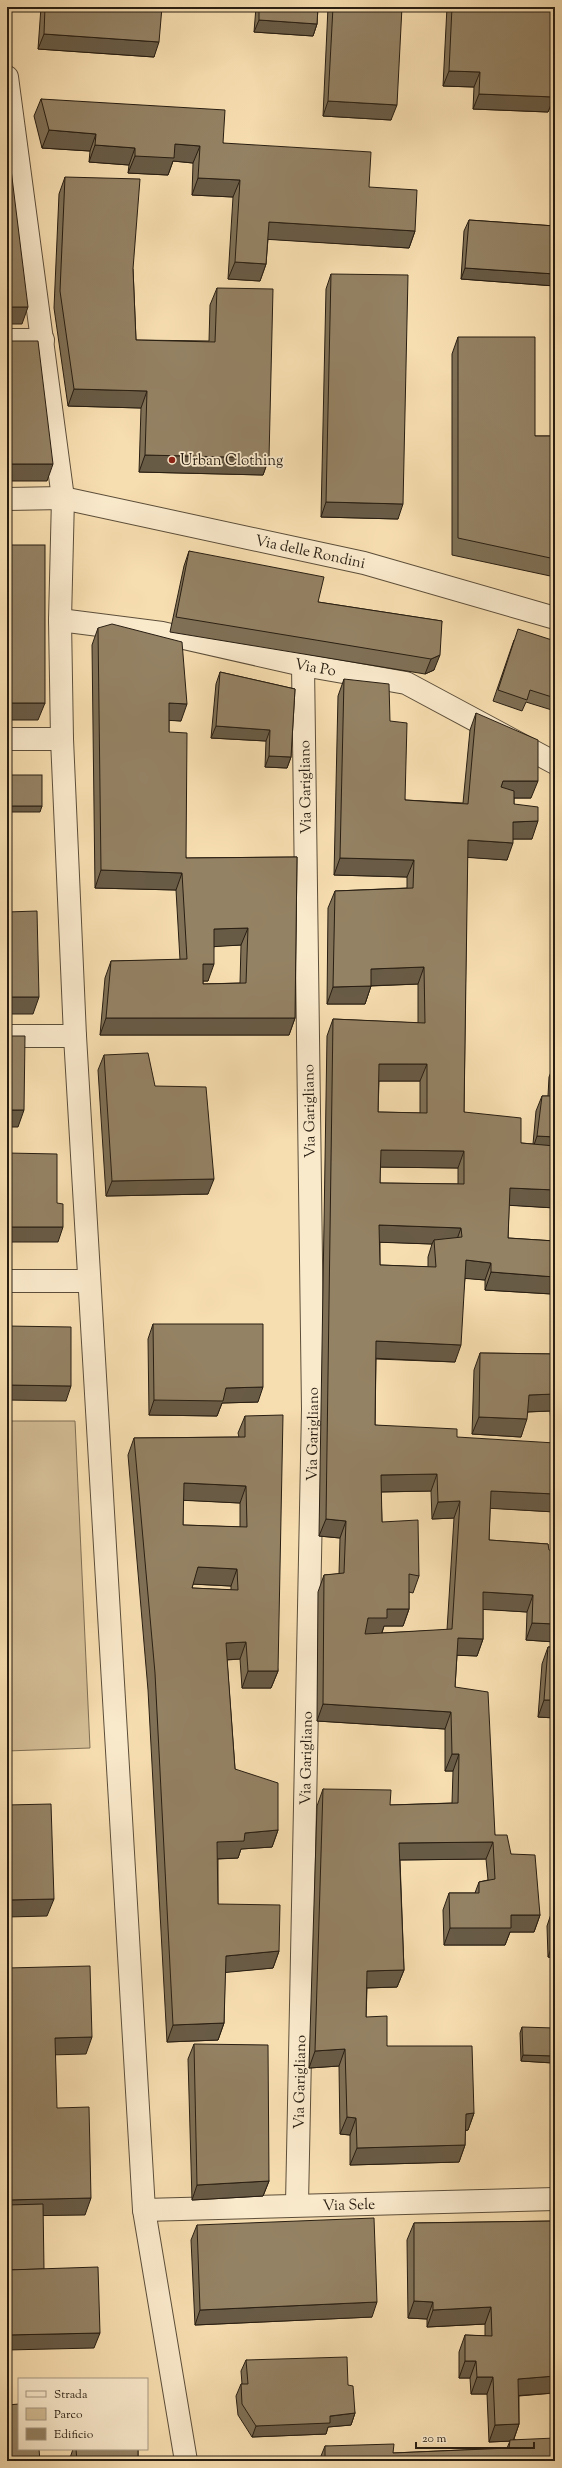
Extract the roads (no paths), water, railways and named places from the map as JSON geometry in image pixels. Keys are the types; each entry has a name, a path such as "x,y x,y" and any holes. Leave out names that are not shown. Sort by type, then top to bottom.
{"street":[{"path":"7,77 63,498 60,620 62,739 75,1036 144,2210 186,2461"},
{"path":"7,340 43,340"},
{"name":"Via delle Rondini","path":"7,499 63,498 364,563 555,618"},
{"name":"Via Po","path":"60,620 162,633 303,665 406,683 555,763"},
{"name":"Via Garigliano","path":"297,2204 313,1409 303,665"},
{"path":"7,739 62,739"},
{"path":"7,1036 75,1036"},
{"path":"7,1281 89,1281"},
{"name":"Via Sele","path":"144,2210 297,2204 555,2199"}],"place":[{"name":"Urban Clothing","path":"172,460"}]}
